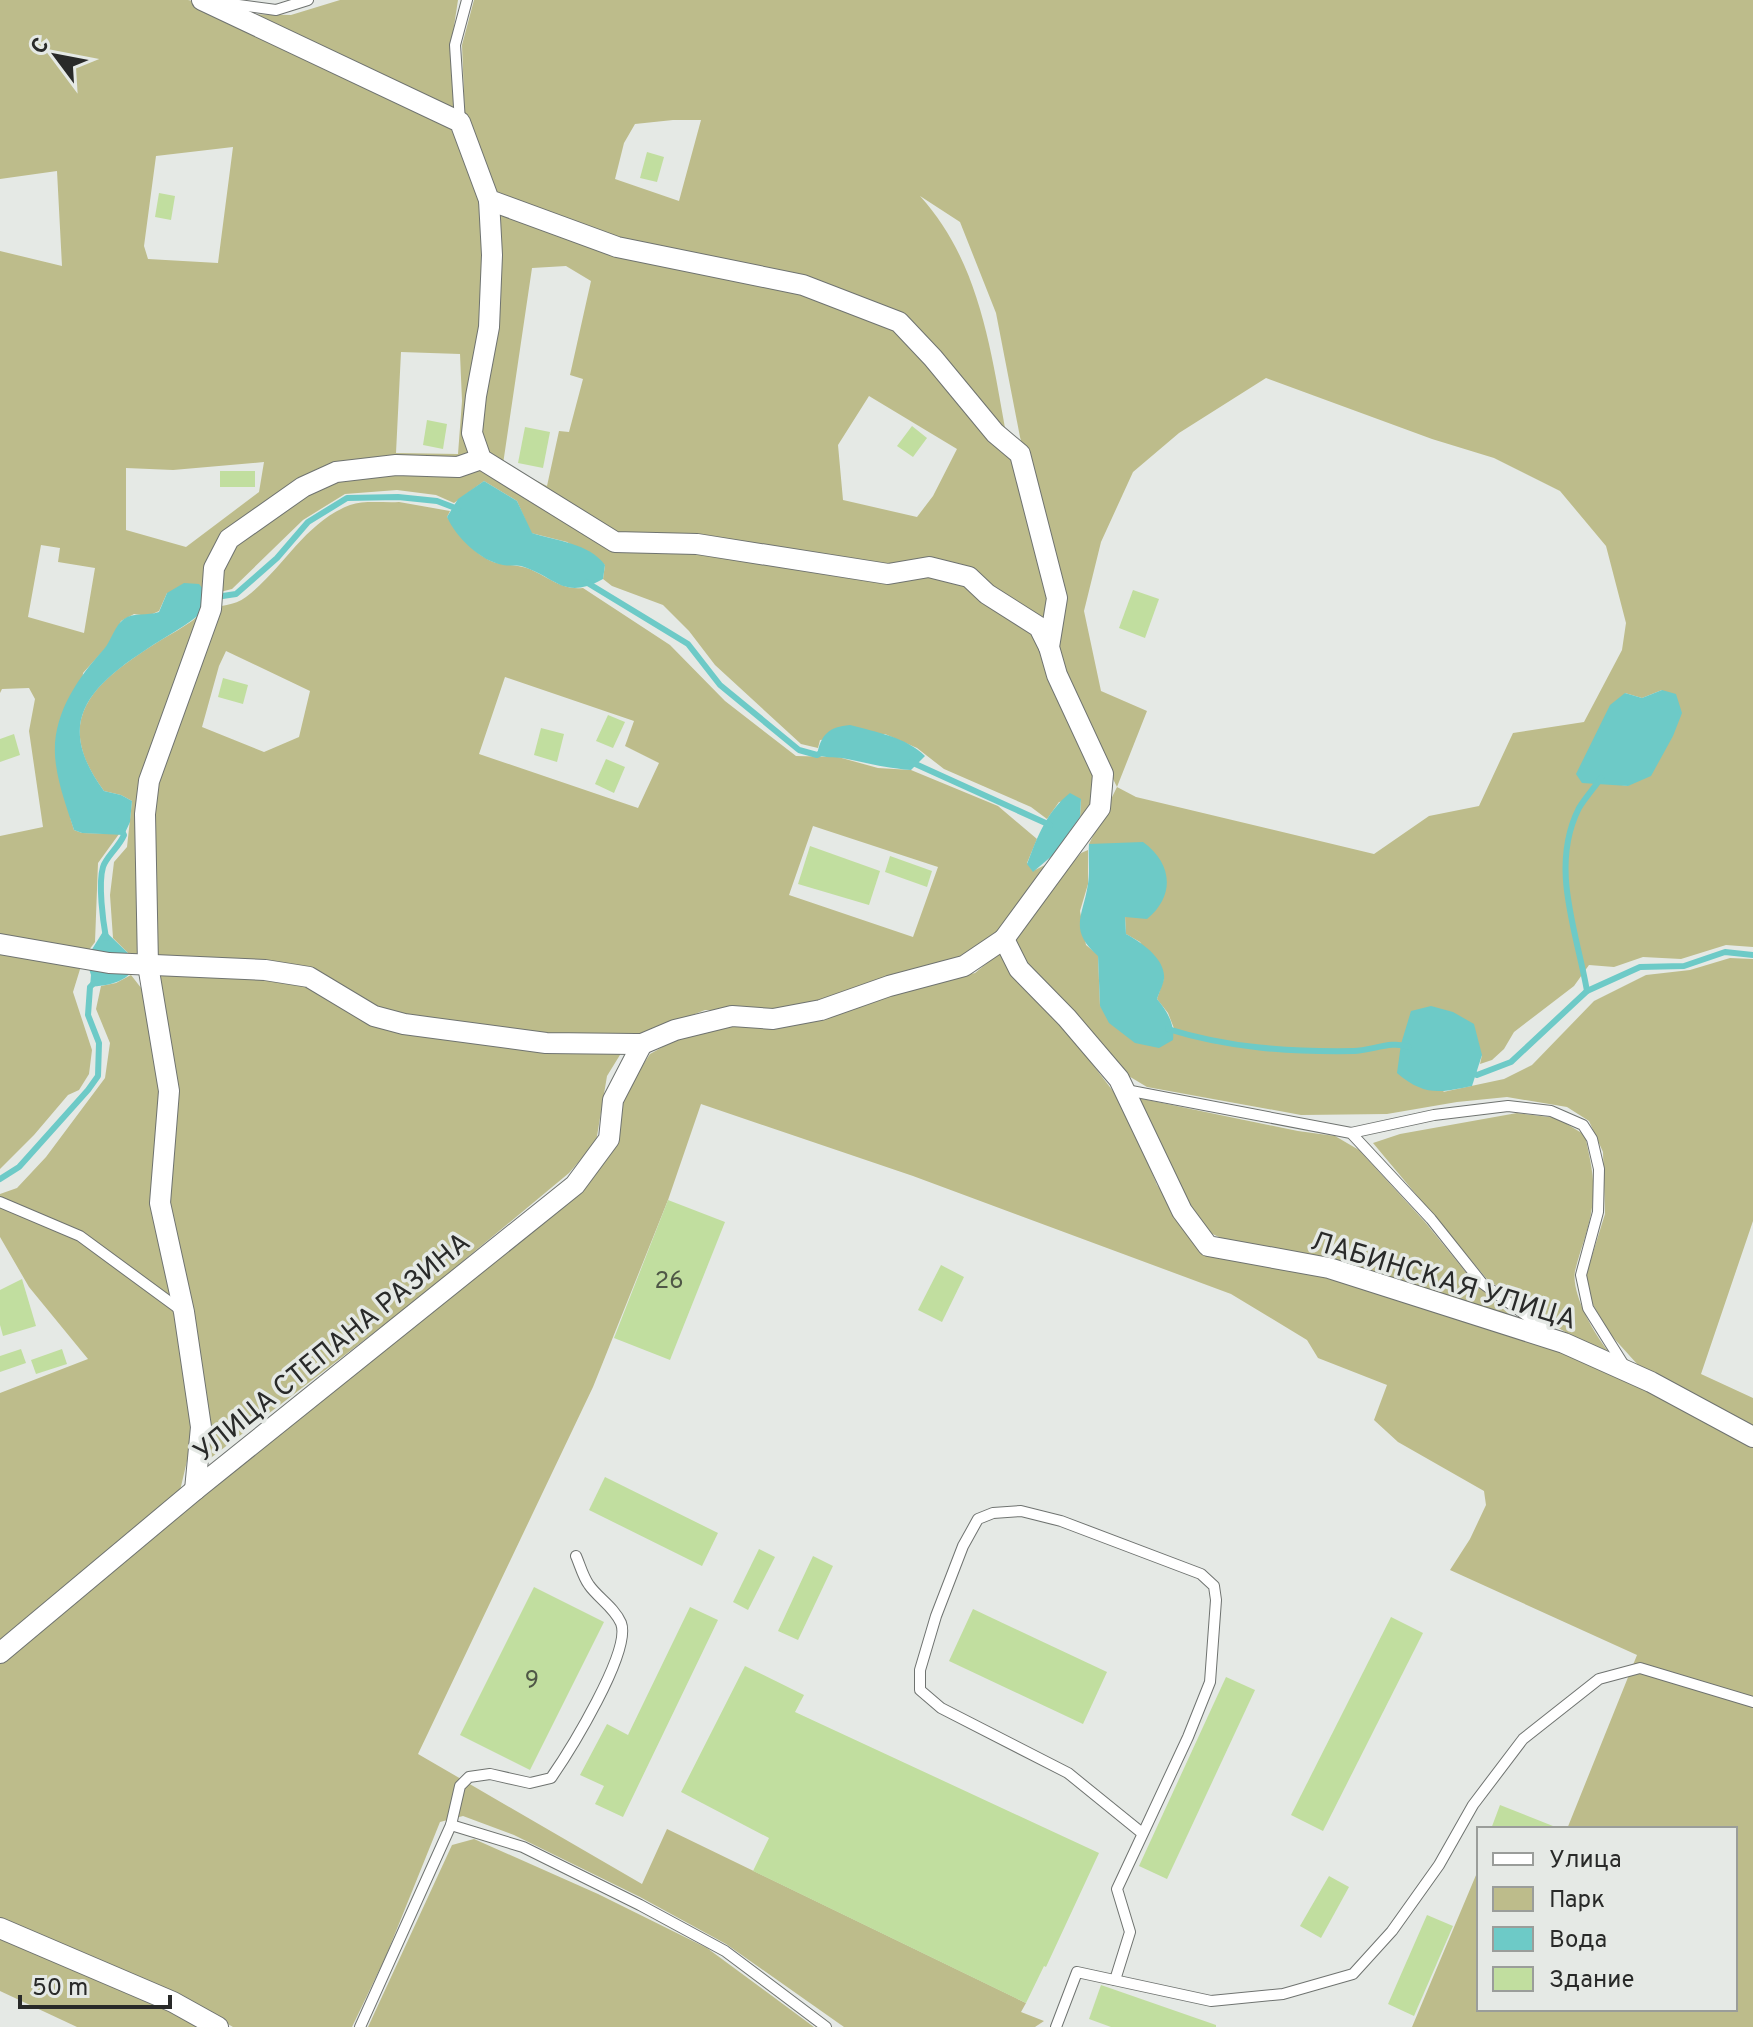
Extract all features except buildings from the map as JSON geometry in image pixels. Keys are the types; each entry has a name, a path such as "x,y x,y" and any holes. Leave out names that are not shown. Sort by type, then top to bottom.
{"street":[{"path":"0,944 109,963 265,970 309,977 374,1016 404,1024 546,1043 642,1044 675,1030 732,1016 773,1019 821,1010 889,986 964,966 1004,939 1100,808 1103,774 1057,675 1039,627 987,594 969,577 929,567 888,574 697,544 615,542 481,459 472,433 489,327 492,255 489,200 460,122 205,1"},
{"path":"489,200 617,247 803,285 899,322 995,433 1020,454 1057,598 1049,647"},
{"path":"195,1490 201,1427 184,1312 160,1203 169,1091 148,965 145,814 149,781 211,609 214,568 229,539 303,487 336,472 396,465 458,467 481,459"},
{"name":"ЛАБИНСКАЯ УЛИЦА","path":"1004,939 1019,969 1067,1018 1119,1079 1182,1211 1208,1246 1329,1268 1564,1343 1628,1372 1753,1437"},
{"name":"УЛИЦА СТЕПАНА РАЗИНА","path":"0,1653 195,1490 575,1185 609,1139 613,1100 642,1044"},
{"path":"0,1928 173,2002 218,2027"}],"lane":[{"path":"205,1 276,10 308,0"},
{"path":"460,122 455,45 467,0"},
{"path":"1124,1090 1351,1133 1434,1115 1508,1106 1551,1111 1583,1125 1592,1139 1599,1183 1598,1212 1581,1275 1588,1308 1628,1372"},
{"path":"1351,1133 1431,1219 1482,1283 1564,1343"},
{"path":"0,1202 80,1236 184,1312"},
{"path":"1115,1980 1130,1932 1117,1889 1188,1737 1210,1682 1216,1600 1214,1586 1201,1574 1061,1521 1021,1511 993,1513 978,1519 963,1546 936,1616 920,1670 920,1690 941,1708 1068,1773 1142,1833"},
{"path":"360,2027 451,1825 460,1786 469,1777 490,1774 530,1783 551,1778 579,1737 623,1645 621,1624 607,1602 589,1585 576,1556"},
{"path":"1056,2027 1077,1972 1211,2001 1283,1994 1353,1974 1392,1931 1439,1865 1473,1805 1523,1739 1599,1679 1640,1668 1753,1702"},
{"path":"451,1825 523,1847 640,1905 725,1951 826,2027"}],"green space":[{"path":"0,0 188,0 206,4 456,124 484,192 476,458 615,549 700,548 927,573 966,585 1035,631 1093,769 1090,806 1080,817 1081,799 1059,802 1047,819 1031,807 944,769 917,748 885,734 820,740 818,748 801,744 715,665 689,631 663,605 612,586 603,579 605,565 567,542 531,533 517,501 484,481 454,503 436,495 397,490 345,494 303,520 232,589 204,596 167,593 159,611 148,616 134,614 121,621 111,642 83,673 70,817 74,830 82,833 119,834 98,863 95,942 89,950 0,940 0,836 43,827 29,731 35,699 29,688 2,689 0,693 0,251 62,266 57,171 0,179","holes":["233,147 218,263 148,259 144,246 156,156","401,352 460,354 462,401 458,454 396,453","264,462 259,492 186,547 126,530 126,468 173,470","41,545 60,548 58,562 95,568 84,633 28,617"]},
{"path":"340,0 458,0 451,46 455,115 243,14 291,15"},
{"path":"474,0 1753,0 1753,947 1726,945 1681,959 1643,957 1614,967 1589,965 1574,986 1514,1032 1504,1049 1492,1060 1480,1064 1482,1055 1443,1092 1504,1079 1532,1065 1594,1001 1646,975 1690,970 1730,958 1753,959 1753,1221 1701,1374 1753,1398 1753,1430 1638,1365 1610,1334 1592,1303 1586,1275 1605,1214 1603,1152 1589,1121 1567,1107 1507,1097 1387,1114 1301,1115 1147,1087 1122,1072 1037,980 1015,948 1018,926 1081,853 1088,850 1088,884 1080,911 1086,945 1098,955 1100,1006 1175,1031 1168,1013 1157,999 1164,978 1140,942 1126,934 1121,844 1089,844 1117,787 1069,689 1057,656 1062,591 1020,437 996,313 960,222 920,196 941,222 970,280 989,342 1007,438 907,324 623,244 497,199 465,121 462,45","holes":["701,120 679,201 615,179 624,143 635,124","1266,378 1432,439 1494,458 1560,491 1606,546 1626,623 1622,650 1584,722 1513,733 1479,806 1429,816 1374,854 1136,797 1117,787 1147,711 1101,691 1084,611 1101,542 1133,472 1179,433","1662,690 1628,786 1609,783 1625,693 1642,698"]},
{"path":"494,206 802,290 891,324 1016,456 1053,598 1049,634 971,575 883,570 617,539 496,465 482,443 476,426","holes":["566,266 591,281 570,375 583,379 569,432 559,431 547,486 503,464 532,268","869,396 957,449 933,496 917,517 843,500 838,445"]},
{"path":"399,502 450,511 447,517 460,535 487,559 526,568 565,586 583,588 670,645 725,701 796,756 838,757 878,768 911,770 998,806 1037,839 1027,863 1033,871 1045,865 994,936 957,962 779,1011 705,1010 649,1032 618,1036 548,1035 404,1017 369,1004 321,972 131,956 113,938 110,895 114,862 127,847 132,801 104,791 88,765 81,742 81,722 88,703 117,670 202,612 246,597 307,534 334,513 356,503","holes":["226,651 310,691 299,737 264,752 202,727","505,677 634,721 625,746 659,763 638,808 479,754","813,826 938,867 913,937 789,895"]},
{"path":"0,949 81,966 73,992 92,1050 89,1074 79,1090 68,1095 0,1169"},
{"path":"1004,949 1126,1108 1157,1185 1203,1251 1328,1273 1560,1352 1640,1384 1753,1445 1753,2027 1412,2027 1477,1873 1477,2011 1737,2011 1737,1827 1568,1827 1637,1655 1450,1570 1470,1539 1486,1505 1484,1491 1398,1442 1374,1420 1387,1385 1318,1358 1307,1340 1231,1294 913,1176 701,1104 668,1200 593,1387 418,1754 642,1884 667,1829 1026,2003 1021,2012 1044,2021 1035,2027 844,2027 726,1944 640,1897 514,1835 463,1816 440,1822 386,1956 352,2027 233,2027 159,1985 0,1923 0,1663 580,1186 620,1100 650,1054 684,1035 975,973"},
{"path":"131,975 145,993 165,1098 155,1208 180,1326 194,1431 179,1495 0,1641 0,1393 88,1359 29,1287 0,1237 0,1194 17,1188 46,1157 105,1078 110,1043 96,1009 101,986"},
{"path":"155,975 307,982 372,1020 623,1050 607,1076 596,1142 569,1173 410,1305 208,1460 208,1411 168,1210"},
{"path":"1138,1098 1335,1136 1359,1150 1425,1222 1473,1281 1513,1318 1230,1242 1208,1232 1181,1195"},
{"path":"1517,1113 1557,1118 1585,1135 1593,1197 1591,1216 1575,1271 1576,1291 1596,1334 1608,1351 1575,1338 1486,1278 1373,1143 1400,1134"},
{"path":"474,1839 598,1894 707,1948 814,2027 368,2027 452,1845"},
{"path":"0,1935 206,2027 77,2027 0,1991"}],"water":[{"path":"484,481 517,501 532,533 581,547 598,558 605,565 603,579 578,588 560,585 521,566 494,563 470,547 447,517 458,499"},
{"path":"184,583 199,584 204,590 203,611 108,679 84,710 80,727 81,746 89,767 104,791 132,801 130,822 124,835 74,830 56,765 56,732 66,702 121,622 132,616 159,612 167,593"},
{"path":"1662,690 1676,694 1682,713 1651,776 1628,786 1582,783 1576,774 1610,705 1625,693 1642,698"},
{"path":"850,725 900,740 925,756 911,770 817,755 827,733"},
{"path":"1070,793 1081,799 1080,817 1053,855 1033,872 1027,864 1039,834 1055,808"},
{"path":"1143,842 1153,850 1165,869 1166,890 1163,900 1147,919 1125,917 1126,934 1157,958 1164,972 1157,999 1170,1018 1173,1040 1159,1048 1135,1043 1109,1023 1100,1006 1098,956 1080,930 1089,879 1089,844"},
{"path":"104,930 136,965 122,979 90,987 91,975 86,959"},
{"path":"1431,1006 1453,1012 1474,1024 1482,1055 1472,1086 1432,1091 1415,1086 1397,1073 1401,1044 1411,1011"}],"waterway":[{"path":"216,597 236,594 277,558 308,522 347,498 398,497 437,501 458,509"},
{"path":"586,582 688,644 720,685 799,750 817,755 821,753"},
{"path":"911,762 1050,825"},
{"path":"1587,991 1568,900 1566,853 1570,830 1579,808 1601,778"},
{"path":"106,938 102,874 105,863 124,835 121,829"},
{"path":"1471,1072 1477,1075 1511,1062 1587,991 1640,967 1684,966 1725,952 1753,955"},
{"path":"0,1179 19,1167 98,1076 99,1043 88,1015 90,987 93,984"},
{"path":"1168,1029 1236,1045 1306,1051 1354,1051 1396,1045 1409,1047"}]}
